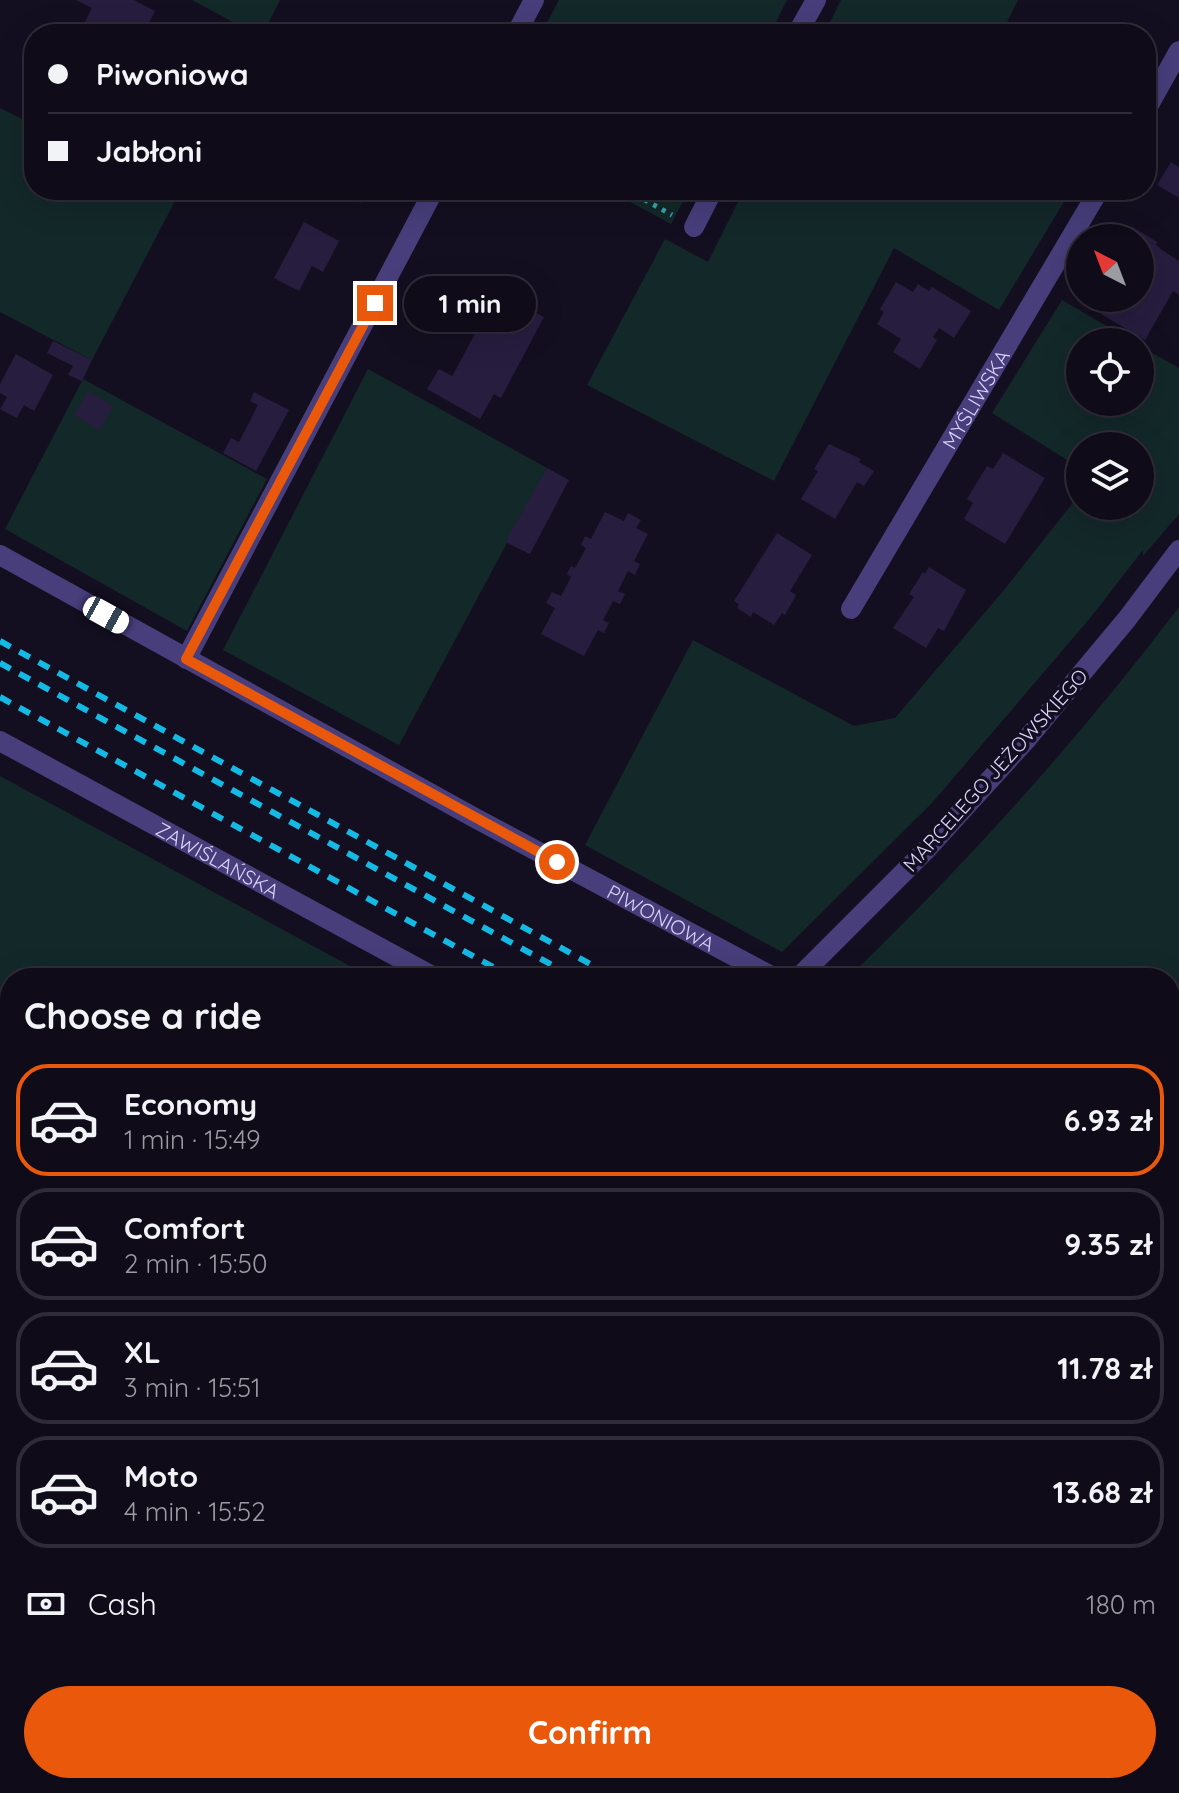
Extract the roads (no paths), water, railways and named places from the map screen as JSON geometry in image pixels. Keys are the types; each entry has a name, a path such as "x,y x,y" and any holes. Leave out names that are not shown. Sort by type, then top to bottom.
{"street":[{"path":"521,24 534,0"},
{"path":"803,24 816,0"},
{"path":"1156,92 1179,51"},
{"path":"186,659 429,200"},
{"path":"694,227 708,200"},
{"name":"MYŚLIWSKA","path":"851,609 1093,200"},
{"name":"MARCELEGO JEŻOWSKIEGO","path":"808,968 926,850 1026,740 1127,619 1179,550"},
{"name":"PIWONIOWA","path":"0,555 475,818 756,968"},
{"name":"ZAWIŚLAŃSKA","path":"0,741 418,968"}],"railway":[{"path":"0,641 598,968"},
{"path":"0,663 558,968"},
{"path":"0,697 495,968"}]}
